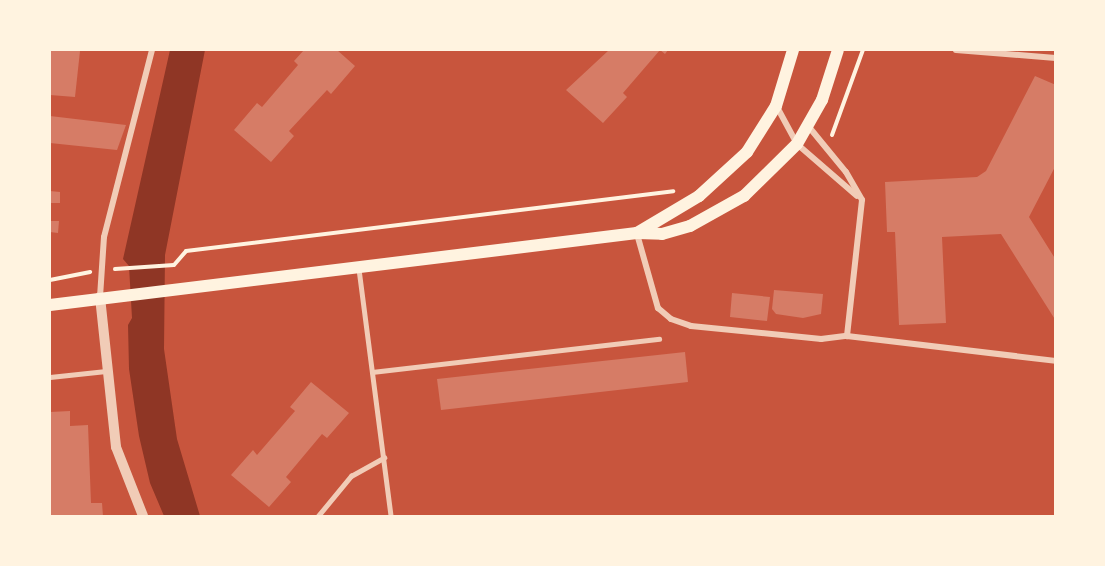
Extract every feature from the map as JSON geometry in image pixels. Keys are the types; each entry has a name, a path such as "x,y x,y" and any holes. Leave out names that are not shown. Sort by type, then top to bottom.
{"main road":[{"path":"637,233 683,207 716,183 747,152 776,106 793,50"},
{"path":"50,305 175,286 359,269 637,233 662,234 719,213 753,189 797,144 809,127 838,50"}],"street":[{"path":"143,516 116,447 99,297 105,237 152,50"},
{"path":"956,50 1056,58"},
{"path":"776,106 797,144 861,200"},
{"path":"809,127 846,172 861,200 847,336"},
{"path":"637,233 658,308 671,319 691,326 821,339 847,336 1056,361"}],"lane":[{"path":"359,269 391,516"},
{"path":"372,372 658,339"},
{"path":"50,378 106,371"},
{"path":"318,516 351,476 384,459"}],"path":[{"path":"825,149 848,98 863,50"},
{"path":"50,280 101,271 174,265 186,251 679,190"}],"shaded area":[{"path":"170,50 205,50 165,255 164,349 177,439 200,516 164,516 150,483 139,436 129,369 128,325 132,318 129,266 123,259"}],"building":[{"path":"50,50 80,51 75,97 50,95"},
{"path":"304,50 337,50 355,66 331,94 327,90 289,131 294,136 271,162 234,130 257,103 262,107 298,65 294,61"},
{"path":"609,50 660,50 623,93 627,97 603,123 566,90"},
{"path":"1035,76 1056,85 1056,165 1029,217 1056,260 1056,321 1001,234 942,237 946,323 899,325 895,232 887,232 885,182 977,177 986,171"},
{"path":"50,116 126,125 117,150 50,143"},
{"path":"50,191 60,192 60,203 50,203"},
{"path":"50,221 59,221 58,233 50,232"},
{"path":"774,290 823,294 821,314 803,318 776,314 772,309"},
{"path":"732,293 770,297 767,321 730,317"},
{"path":"685,352 688,382 441,410 437,379"},
{"path":"311,382 349,413 327,438 322,434 286,477 291,482 269,507 231,475 253,450 257,455 295,411 290,407"},
{"path":"70,411 70,426 88,425 91,503 102,503 103,516 50,516 50,412"}]}
